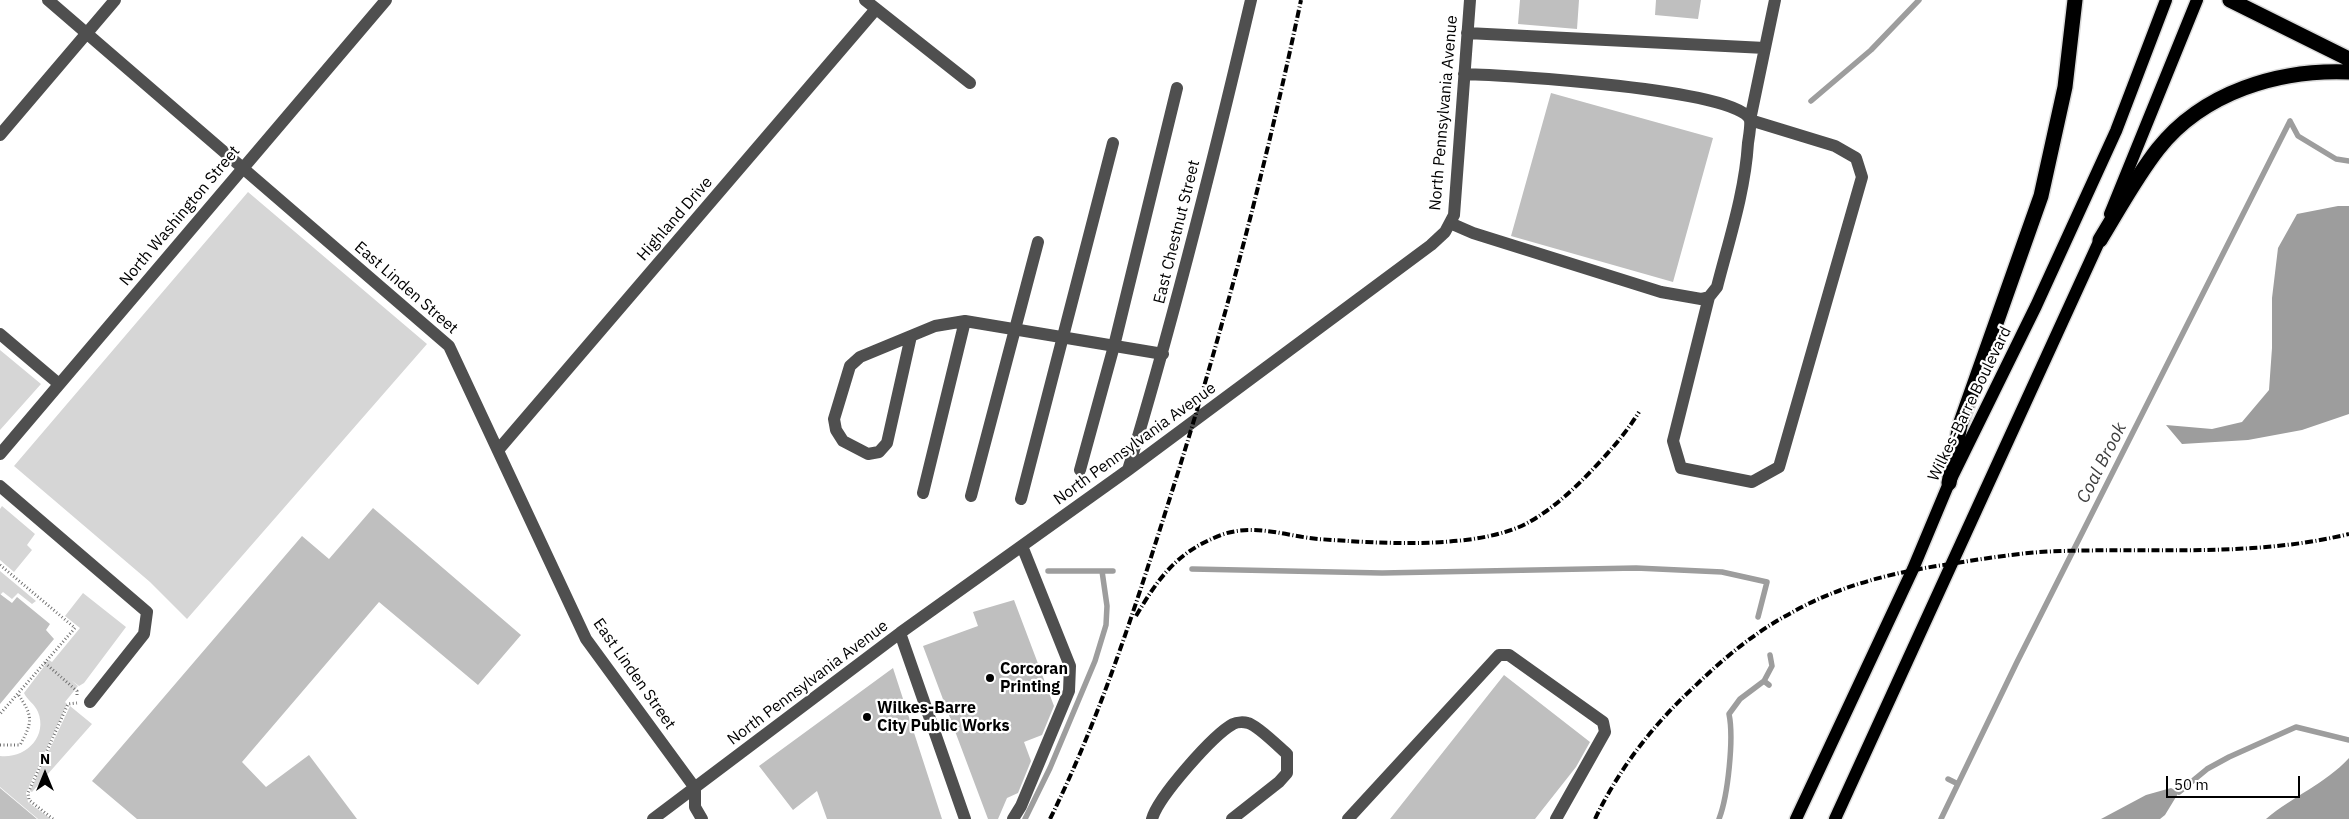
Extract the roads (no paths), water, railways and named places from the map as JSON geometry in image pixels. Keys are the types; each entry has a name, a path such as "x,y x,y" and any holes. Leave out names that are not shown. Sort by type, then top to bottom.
{"highway":[{"path":"1950,483 1960,425 2042,196 2065,86 2075,0"},
{"path":"2230,0 2349,59"},
{"path":"2100,240 2139,175 2158,148 2197,113 2245,87 2278,76 2320,71 2349,72"}],"main road":[{"name":"Wilkes-Barre Boulevard","path":"1796,819 1913,569 1950,483 2036,306 2116,131 2166,0"},
{"path":"1834,819 2100,240 2196,0"}],"street":[{"name":"East Linden Street","path":"48,0 450,346 586,638 695,788"},
{"path":"0,135 115,0"},
{"name":"North Washington Street","path":"0,454 386,0"},
{"path":"865,0 970,83"},
{"name":"East Chestnut Street","path":"1128,470 1163,354 1224,117 1251,0"},
{"name":"North Pennsylvania Avenue","path":"653,819 900,633 1128,470 1431,245 1445,232 1454,215 1470,0"},
{"path":"1464,74 1543,77 1628,86 1728,105 1744,112 1750,120 1835,146 1856,158 1862,177 1779,467 1752,482 1681,468 1673,440 1710,297 1717,288 1746,174 1750,120 1774,0"},
{"name":"Highland Drive","path":"499,450 876,9"},
{"path":"1467,33 1765,48"},
{"path":"1080,470 1114,346 1177,88"},
{"path":"1021,499 1113,143"},
{"path":"1450,223 1473,233 1661,292 1701,299 1710,297"},
{"path":"972,496 1038,242"},
{"path":"911,336 887,443 879,452 868,454 843,440 836,430 834,419 850,366 860,357 935,326 965,321 1163,354"},
{"path":"923,493 965,321"},
{"path":"0,334 59,384"},
{"path":"0,486 147,612 144,634 84,702"},
{"path":"1013,819 1021,806 1069,691 1070,666 1022,546"},
{"path":"900,633 965,819"},
{"path":"1348,819 1500,655 1509,655 1603,722 1605,732 1556,819"},
{"path":"1152,819 1155,809 1172,786 1222,731 1236,722 1250,723 1287,754 1287,773 1279,782 1232,819"},
{"path":"695,788 695,807 702,819"}],"waterway":[{"path":"1811,101 1871,50 1919,0"},
{"path":"2290,121 2298,136 2336,159 2349,161"},
{"name":"Coal Brook","path":"1941,819 2017,662 2290,121"},
{"path":"1192,569 1382,573 1636,568 1722,572 1767,582 1758,617"},
{"path":"1048,571 1113,571"},
{"path":"1025,819 1050,768 1095,661 1106,625 1107,606 1102,571"},
{"path":"1769,685 1764,681 1772,666 1770,655"},
{"path":"1719,819 1725,796 1729,767 1731,737 1729,714 1740,699 1764,681"},
{"path":"2179,792 2207,769 2296,727 2349,740"},
{"path":"1948,779 1958,784"}],"railway":[{"path":"1050,819 1085,742 1115,664 1187,442 1241,254 1301,0"},
{"path":"1136,616 1161,578 1181,558 1192,549 1221,535 1233,532 1258,530 1318,539 1427,543 1484,537 1510,531 1540,516 1572,490 1612,448 1639,412"},
{"path":"1595,819 1615,782 1651,732 1717,665 1765,628 1810,603 1848,587 1929,567 2020,554 2097,550 2242,549 2278,546 2349,534"}],"place":[{"name":"Corcoran Printing","path":"990,678"},
{"name":"Wilkes-Barre City Public Works","path":"867,717"}]}
